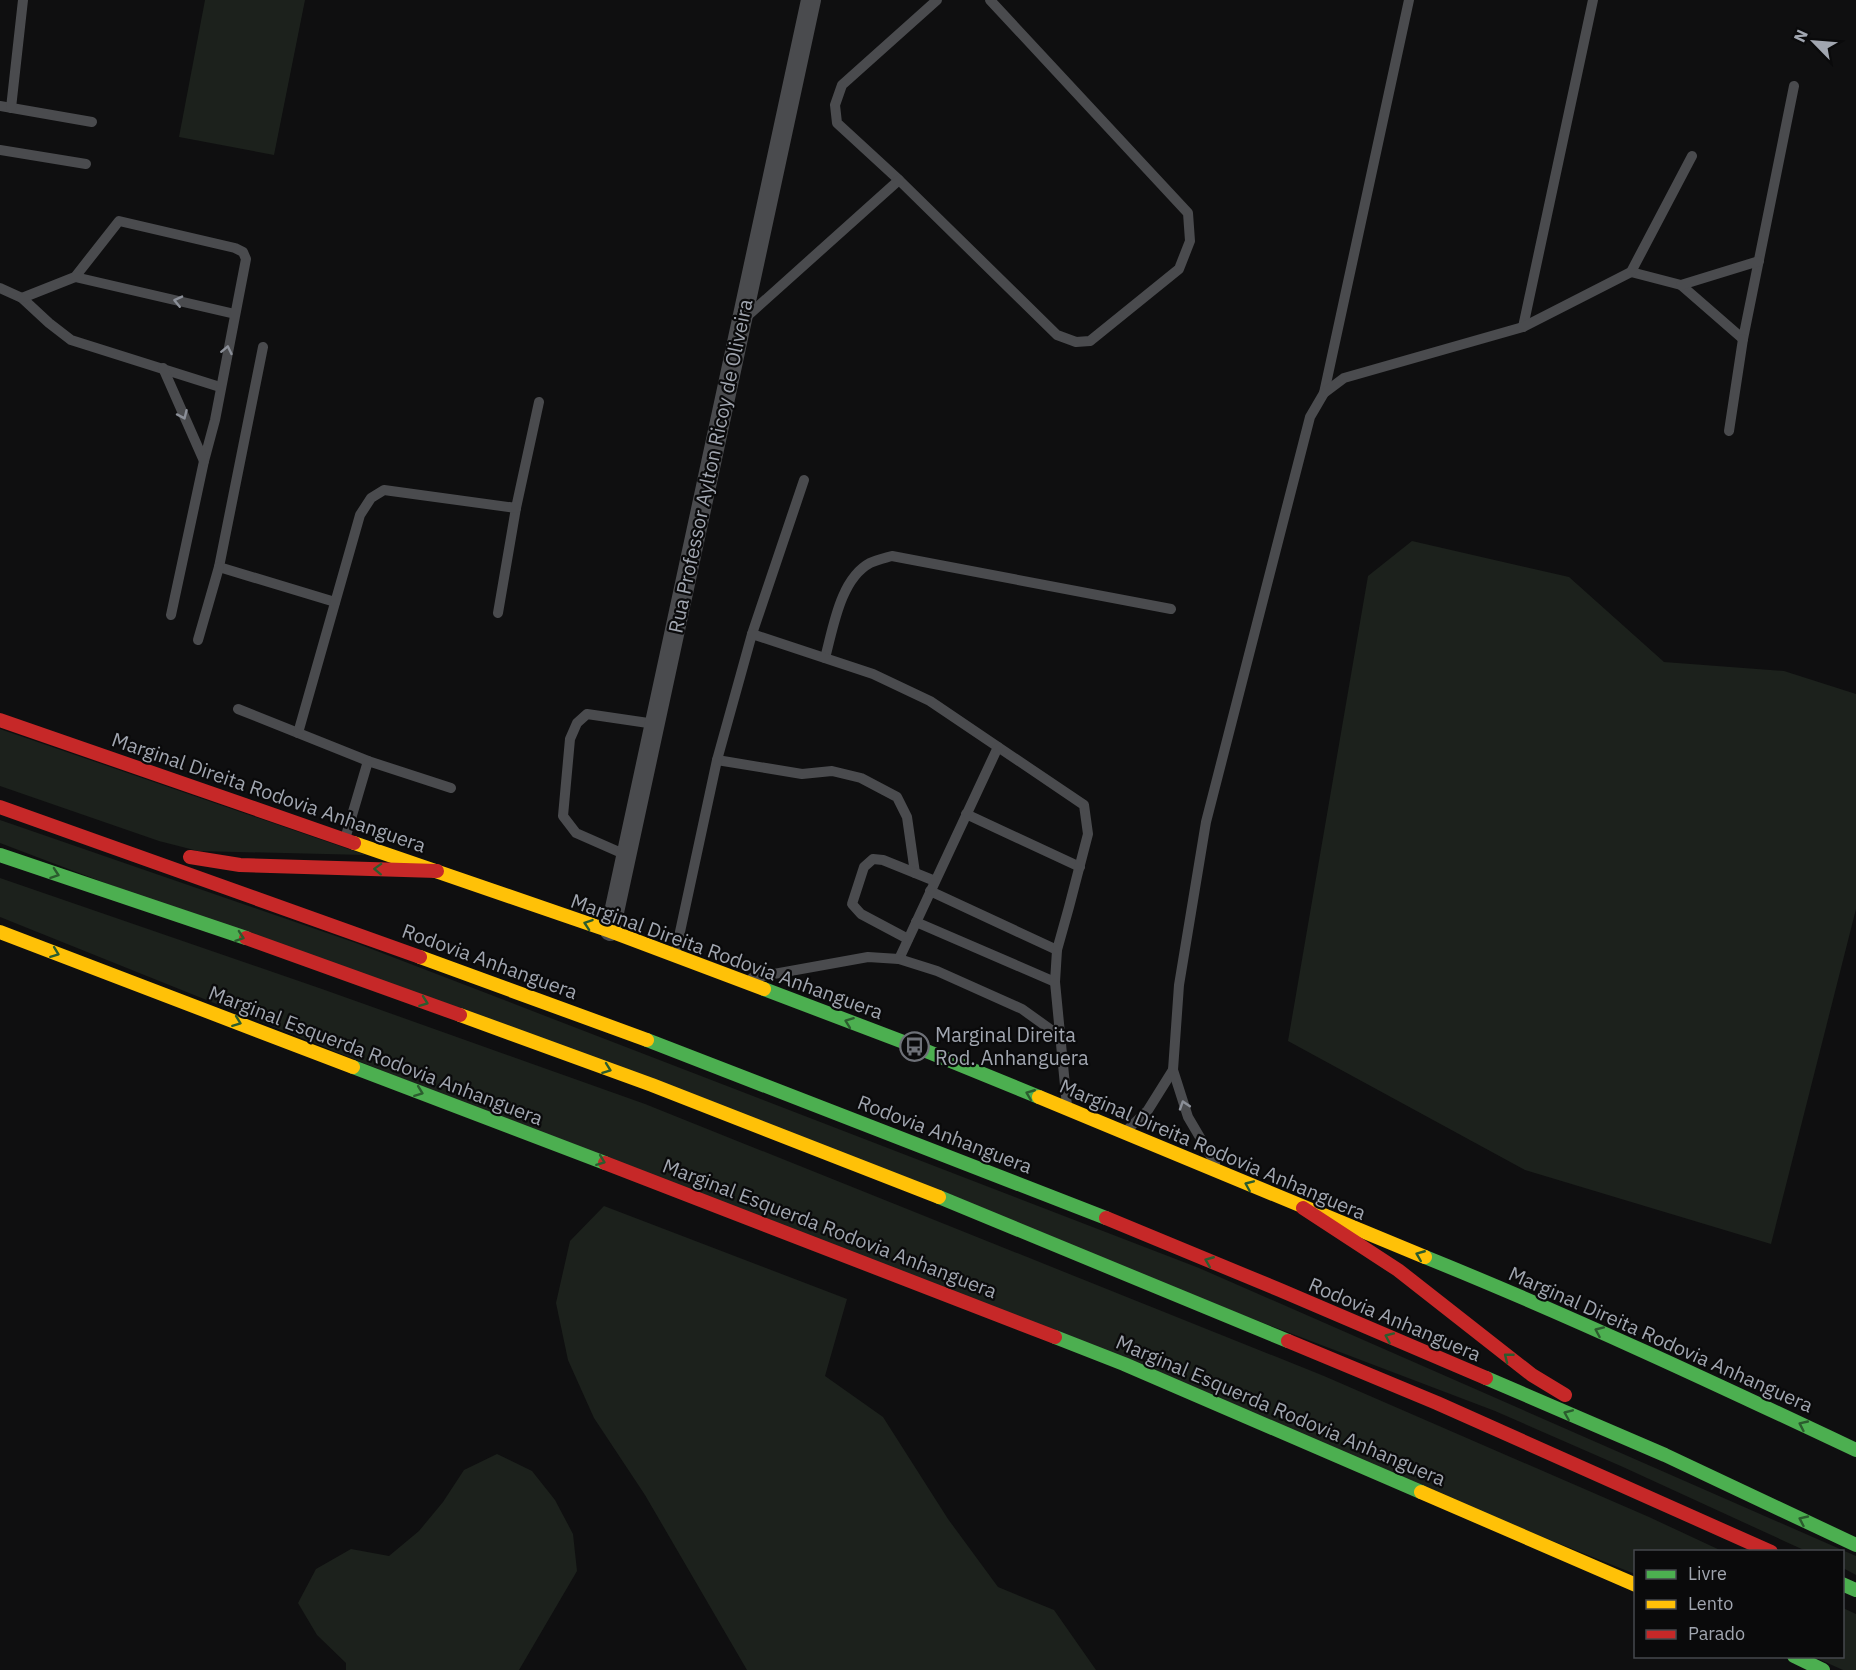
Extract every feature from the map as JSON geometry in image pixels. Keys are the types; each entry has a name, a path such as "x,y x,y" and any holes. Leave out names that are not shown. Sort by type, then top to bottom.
{"main road":[{"name":"Marginal Direita Rodovia Anhanguera","path":"0,720 675,955 914,1046 1506,1290 1710,1381 1856,1450"},
{"name":"Rodovia Anhanguera","path":"0,807 334,925 714,1065 1138,1231 1665,1455 1856,1545"},
{"path":"33,818 154,848"},
{"path":"176,853 240,865 436,871"},
{"path":"0,855 291,954 662,1089 883,1175 1051,1242 1437,1403 1769,1550"},
{"name":"Marginal Esquerda Rodovia Anhanguera","path":"0,932 963,1299 1124,1364 1634,1585"},
{"path":"1303,1208 1398,1270 1532,1375 1665,1455"},
{"path":"1798,1658 1823,1670"}],"street":[{"name":"Rua Professor Aylton Ricoy de Oliveira","path":"610,932 811,0"}],"lane":[{"path":"23,0 6,107 92,122"},
{"path":"937,0 842,85 835,105 837,123 899,180 1057,335 1076,342 1090,341 1179,269 1190,241 1188,213 990,0"},
{"path":"1221,1173 1188,1117 1173,1070 1179,985 1206,822 1310,417 1324,393 1409,0"},
{"path":"1523,327 1593,0"},
{"path":"1729,430 1743,339 1794,86"},
{"path":"0,150 86,164"},
{"path":"1324,393 1344,378 1523,327 1630,272 1692,156"},
{"path":"742,321 899,180"},
{"path":"22,298 75,277 119,221 235,248 243,252 246,259 215,420 171,615"},
{"path":"1681,285 1759,261"},
{"path":"1630,272 1681,285 1743,339"},
{"path":"75,277 235,314"},
{"path":"0,288 22,298 71,340 220,387"},
{"path":"198,640 219,567 263,347"},
{"path":"163,368 204,461"},
{"path":"498,613 516,508 539,402"},
{"path":"675,955 717,759 752,633 804,480"},
{"path":"298,733 360,515 371,498 384,490 516,508"},
{"path":"825,658 842,599 855,576 869,564 892,556 1171,609"},
{"path":"219,567 335,602"},
{"path":"752,633 873,674 930,701 1084,805 1088,834 1057,950 1055,982 1067,1109"},
{"path":"238,709 368,761 451,788"},
{"path":"626,855 576,833 563,816 570,739 577,723 586,714 655,724"},
{"path":"899,959 998,747"},
{"path":"717,759 802,774 832,771 861,778 897,797 907,817 915,873"},
{"path":"344,839 368,761"},
{"path":"966,814 1080,867"},
{"path":"908,939 861,914 852,904 864,867 873,859 883,860 915,873 933,886 1057,950"},
{"path":"916,922 1055,982"},
{"path":"740,980 868,957 899,959 937,971 1022,1009 1061,1037"},
{"path":"1125,1132 1148,1110 1173,1070"}],"shaded area":[{"path":"205,0 305,0 274,155 179,137"},
{"path":"1412,541 1569,577 1664,662 1784,671 1856,694 1856,909 1771,1244 1525,1170 1288,1041 1368,576"},
{"path":"0,729 366,855 198,851 159,841 0,786"},
{"path":"0,820 356,943 1199,1268 1842,1550 1804,1550 1495,1411 0,843"},
{"path":"0,878 645,1104 1324,1376 1720,1550 1634,1550 1634,1574 0,917"},
{"path":"604,1206 847,1299 825,1376 883,1417 948,1519 998,1587 1054,1610 1096,1670 747,1670 645,1495 594,1418 568,1360 556,1303 570,1241"},
{"path":"497,1454 532,1471 555,1500 573,1534 577,1571 519,1670 346,1670 346,1663 317,1635 298,1603 316,1569 351,1549 389,1556 419,1531 443,1502 464,1470"},
{"path":"1844,1551 1856,1556 1856,1575 1844,1569"},
{"path":"1844,1608 1856,1614 1856,1670 1843,1670 1816,1658 1844,1658"}],"traffic: fast":[{"path":"0,855 246,938"},
{"path":"764,989 1039,1097"},
{"path":"647,1040 1106,1218"},
{"path":"353,1067 605,1163"},
{"path":"939,1197 1288,1341"},
{"path":"1425,1257 1588,1326 1856,1450"},
{"path":"1055,1337 1124,1364 1421,1492"},
{"path":"1486,1378 1665,1455 1856,1545"},
{"path":"1844,1585 1856,1590"},
{"path":"1798,1658 1823,1670"}],"traffic: slow":[{"path":"354,843 610,931 764,989"},
{"path":"0,932 353,1067"},
{"path":"420,957 647,1040"},
{"path":"460,1015 652,1085 939,1197"},
{"path":"1039,1097 1425,1257"},
{"path":"1421,1492 1634,1584"}],"traffic: jam":[{"path":"0,720 354,843"},
{"path":"0,807 420,957"},
{"path":"190,857 240,865 437,871"},
{"path":"246,938 460,1015"},
{"path":"605,1163 1055,1337"},
{"path":"1303,1208 1398,1270 1532,1375 1565,1395"},
{"path":"1106,1218 1486,1378"},
{"path":"1288,1341 1437,1403 1767,1550"}],"place":[{"name":"Marginal Direita Rod. Anhanguera","path":"914,1046"}]}
